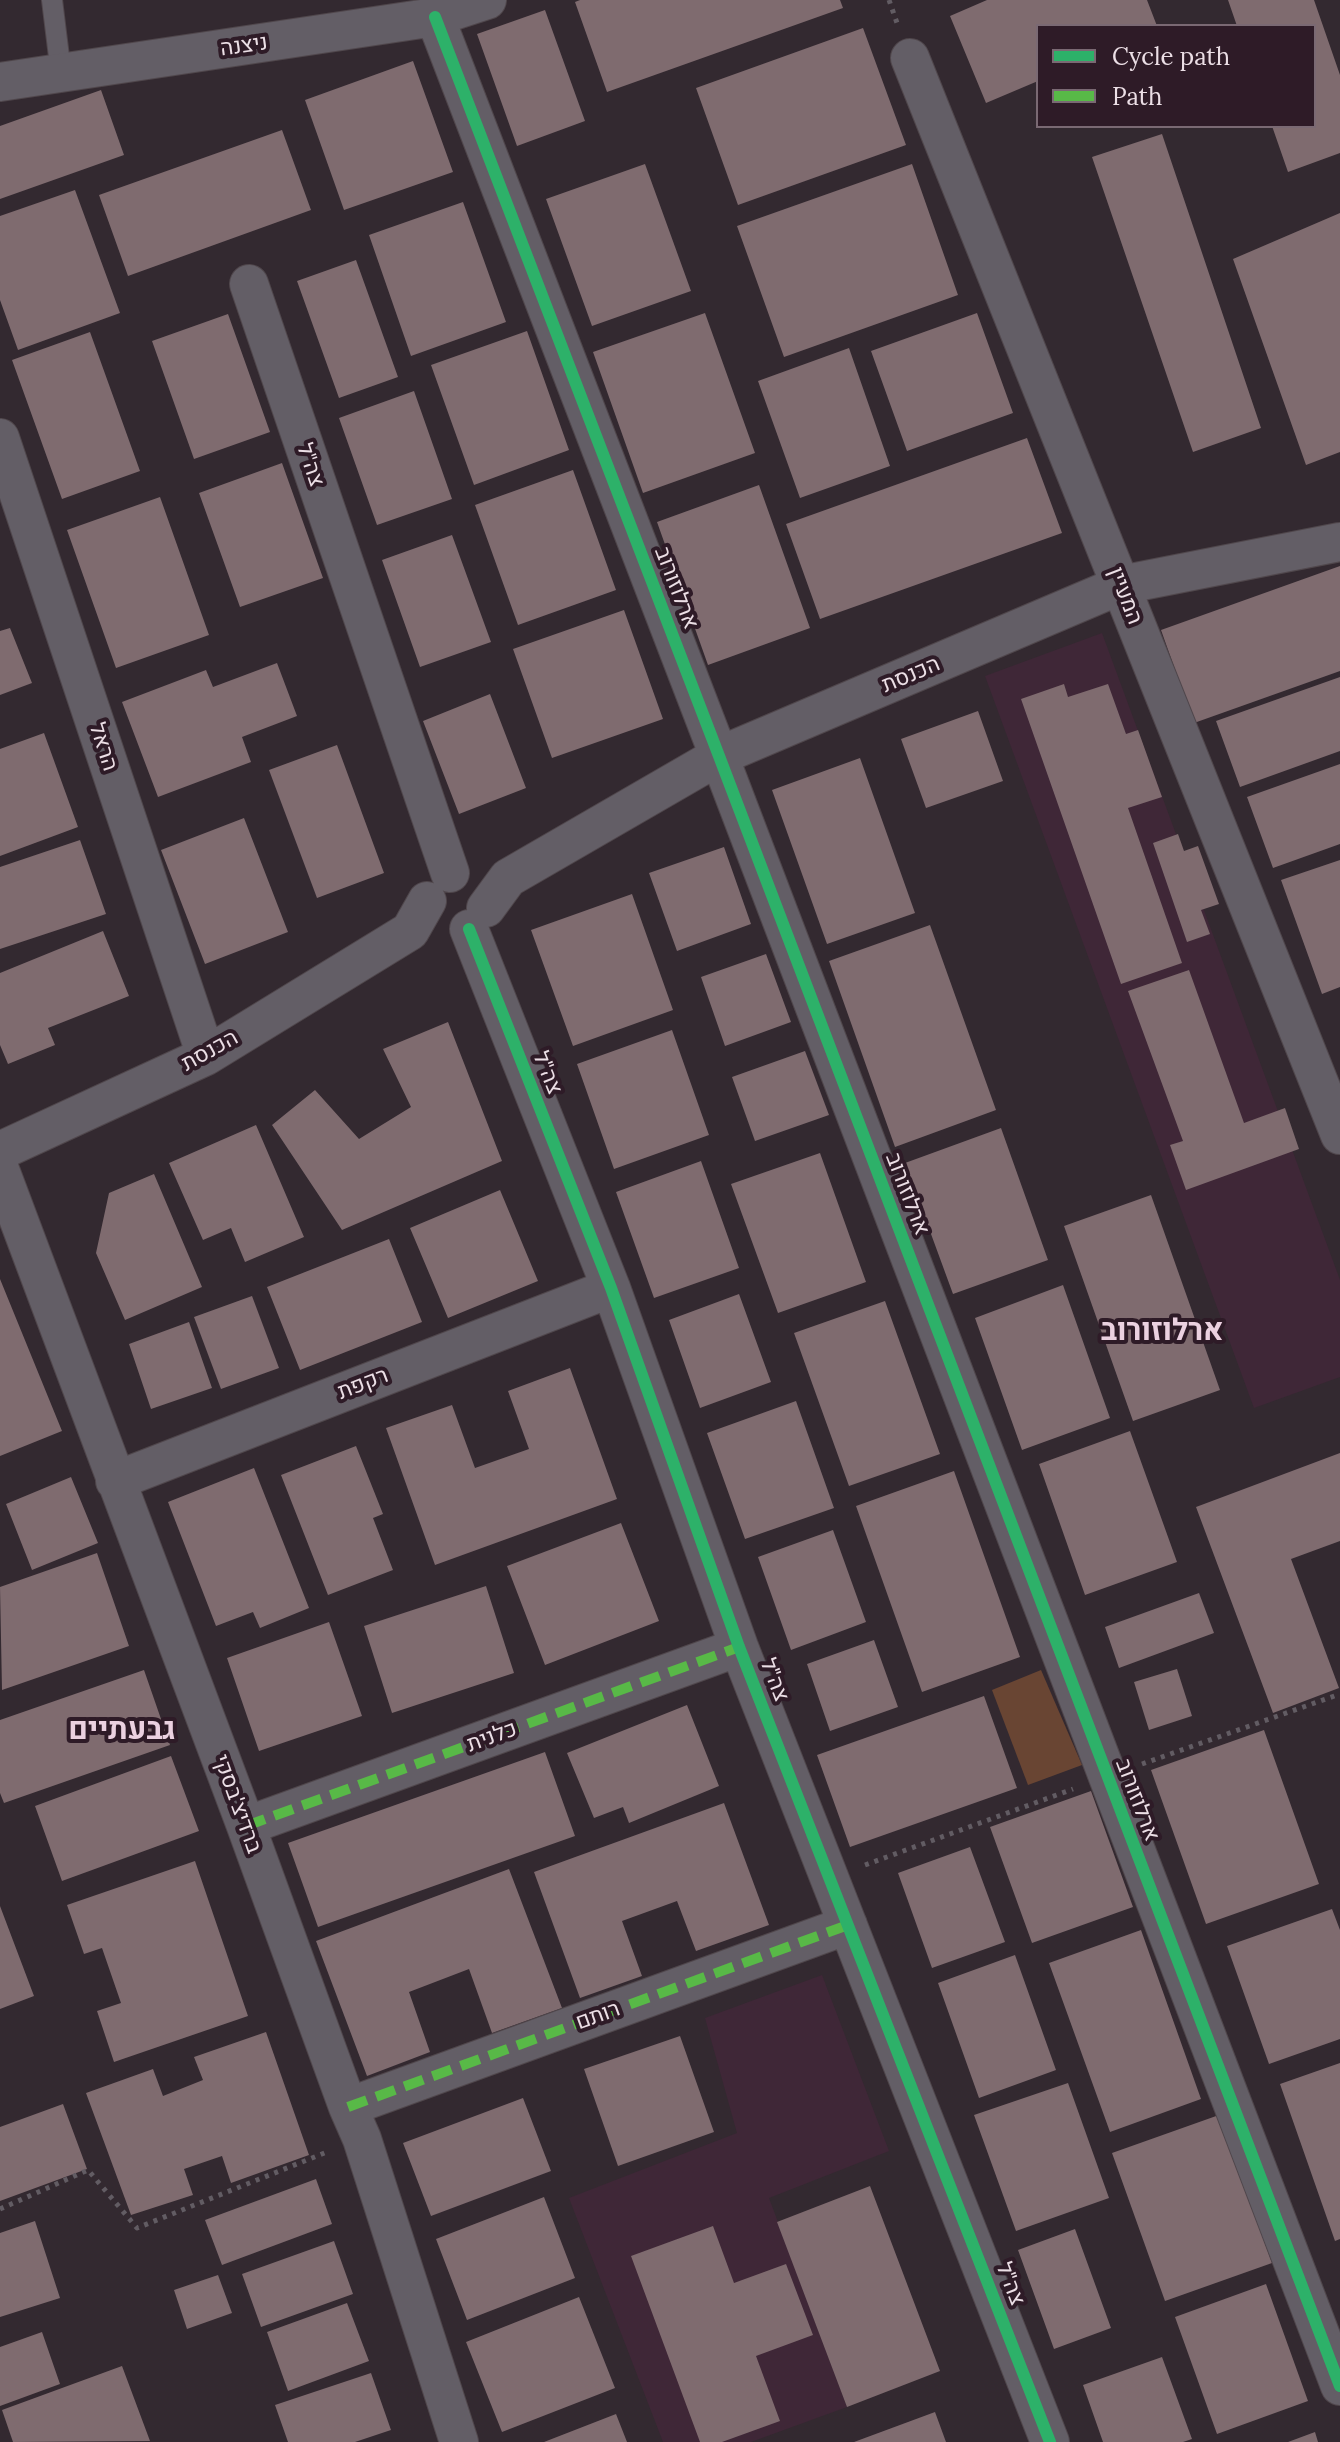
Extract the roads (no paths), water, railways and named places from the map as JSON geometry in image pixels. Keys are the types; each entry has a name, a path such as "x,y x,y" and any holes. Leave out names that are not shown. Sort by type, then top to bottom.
{"street":[{"name":"ניצנה","path":"0,82 435,17 487,0"},
{"name":"ארלוזורוב","path":"435,17 1340,2386"},
{"name":"המעיין","path":"910,58 1340,1135"},
{"name":"צה\"ל","path":"249,284 459,904 611,1288 739,1647 1050,2442"},
{"name":"הראל","path":"0,438 206,1056"},
{"name":"הכנסת","path":"0,1151 206,1056 459,904 719,756 1121,585 1340,542"},
{"name":"ברדיצ'בסקי","path":"0,1170 355,2123 459,2442"},
{"name":"רקפת","path":"115,1481 611,1288"},
{"name":"כלנית","path":"246,1826 739,1647"},
{"name":"רותם","path":"355,2123 848,1925"}],"lane":[{"path":"52,0 61,73"}],"district":[{"name":"ארלוזורוב","path":"1162,1331"},
{"name":"גבעתיים","path":"122,1730"}]}
